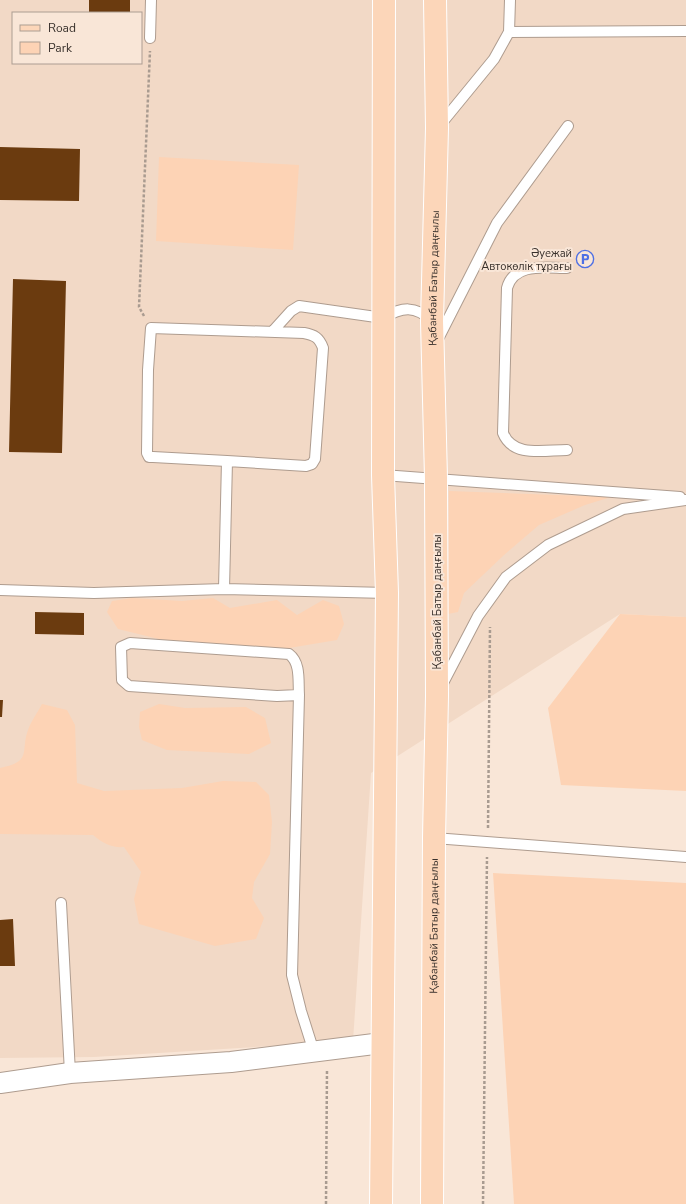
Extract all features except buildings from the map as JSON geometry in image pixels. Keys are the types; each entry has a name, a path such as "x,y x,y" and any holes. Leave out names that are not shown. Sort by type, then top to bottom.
{"main road":[{"path":"381,1204 387,593 383,475 384,0"},
{"name":"Қабанбай Батыр даңғылы","path":"432,1204 434,838 437,696 436,478 432,321 437,128 435,0"}],"street":[{"path":"0,1083 70,1073 231,1062 382,1043"}],"lane":[{"path":"150,38 151,0"},
{"path":"437,128 494,59 509,32 510,0"},
{"path":"509,32 686,31"},
{"path":"433,350 497,223 568,126"},
{"path":"567,268 528,268 520,271 509,282 507,288 503,433 506,440 519,450 567,450"},
{"path":"272,332 291,311 299,306 383,318 405,308 416,310 432,321"},
{"path":"151,328 272,332 313,335 320,340 323,348 315,459 312,464 306,466 149,457 147,453 148,370 151,328"},
{"path":"224,589 226,461"},
{"path":"383,475 686,499"},
{"path":"437,696 478,616 506,577 548,545 622,509 686,499"},
{"path":"0,590 94,593 224,589 387,593"},
{"path":"299,695 277,696 129,686 122,680 121,647 130,643 289,654 295,658 297,665 299,695 292,975 301,1011 321,1051"},
{"path":"434,838 686,857"},
{"path":"61,903 70,1073"}],"path":[{"path":"150,38 139,307 151,328"},
{"path":"483,1204 490,599"},
{"path":"321,1051 326,1204"}],"shaded area":[{"path":"0,0 686,0 686,617 620,614 371,773 353,1041 94,1057 0,1058"}],"green space":[{"path":"159,157 299,165 293,250 156,241"},
{"path":"449,491 611,497 585,505 539,525 504,555 464,593 458,612 448,614"},
{"path":"132,598 182,601 213,598 230,608 277,600 297,615 323,600 339,606 344,624 337,640 283,649 207,643 171,642 118,629 107,612 112,601"},
{"path":"620,614 686,617 686,791 561,785 548,708"},
{"path":"42,704 67,710 75,725 77,783 104,791 182,788 223,781 256,782 269,795 272,822 270,854 254,882 252,898 264,918 256,939 215,946 139,924 134,899 141,872 124,847 115,847 107,844 93,835 0,834 0,768 21,759 28,730"},
{"path":"159,704 185,708 246,707 265,718 271,743 249,754 167,750 142,740 139,727 140,712"},
{"path":"493,873 686,883 686,1204 514,1204"}],"place":[{"name":"Әуежай Автокөлік тұрағы","path":"585,259"}]}
